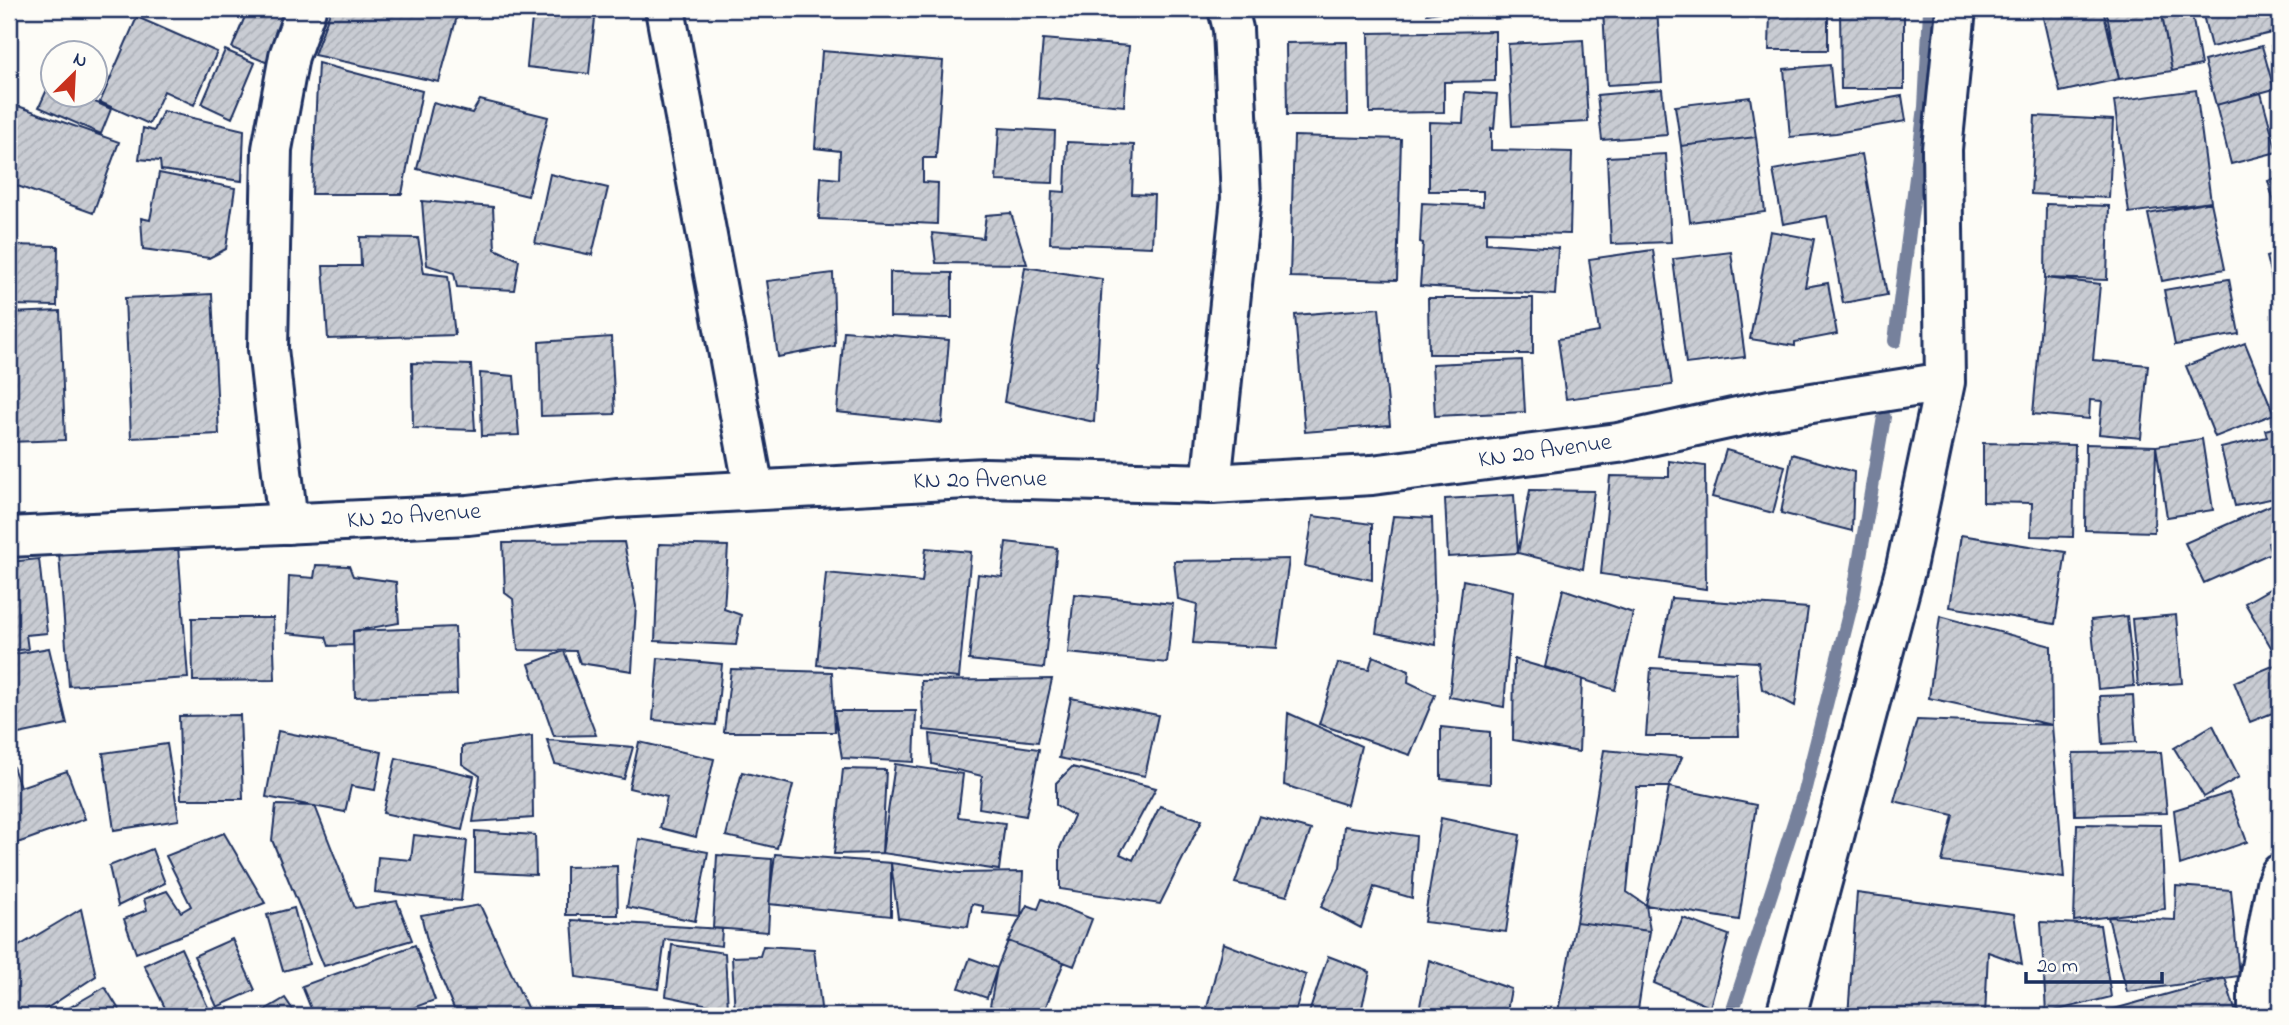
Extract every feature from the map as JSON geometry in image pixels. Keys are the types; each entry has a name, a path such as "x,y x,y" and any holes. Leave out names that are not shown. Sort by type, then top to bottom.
{"street":[{"path":"288,524 268,349 272,149 289,56 306,9"},
{"path":"665,9 754,490"},
{"path":"1211,484 1241,198 1233,29 1228,9"},
{"path":"1786,1016 1906,567 1945,382 1942,149 1956,9"},
{"name":"KN 20 Avenue","path":"9,537 468,515 617,498 985,478 1211,484 1372,475 1618,443 1774,409 1945,382"},
{"path":"2258,1016 2258,984 2280,874"}],"building":[{"path":"248,9 281,9 296,15 275,66 232,48"},
{"path":"331,9 459,9 439,82 314,55"},
{"path":"533,9 596,9 589,74 527,67"},
{"path":"1071,9 1129,9 1129,11 1071,12"},
{"path":"1426,9 1456,9 1427,14"},
{"path":"1492,9 1532,9 1532,14 1494,19"},
{"path":"1603,9 1657,9 1662,82 1607,85"},
{"path":"1770,9 1828,9 1828,50 1769,50"},
{"path":"1840,9 1904,9 1904,89 1841,89"},
{"path":"2041,9 2103,9 2119,79 2060,92"},
{"path":"2106,9 2161,9 2172,71 2119,79"},
{"path":"2161,9 2191,9 2201,65 2172,71"},
{"path":"2275,9 2280,31 2211,47 2202,11"},
{"path":"137,17 217,52 194,105 164,91 149,124 108,106 108,84"},
{"path":"1495,31 1495,81 1444,82 1444,112 1370,113 1369,33"},
{"path":"1043,39 1129,46 1124,106 1038,98"},
{"path":"1583,40 1588,122 1512,126 1508,44"},
{"path":"1347,42 1348,115 1287,115 1286,43"},
{"path":"2280,45 2280,100 2279,100 2271,46"},
{"path":"2262,46 2274,89 2216,105 2204,61"},
{"path":"225,50 255,63 232,118 202,104"},
{"path":"822,51 943,61 936,158 923,158 923,182 938,183 937,224 819,219 821,177 839,179 840,151 815,148"},
{"path":"318,63 422,91 402,194 312,194"},
{"path":"1830,65 1834,108 1902,96 1906,121 1836,133 1790,137 1784,69"},
{"path":"1662,89 1667,135 1602,140 1597,95"},
{"path":"2196,90 2211,202 2129,213 2114,101"},
{"path":"1465,92 1497,94 1494,129 1491,128 1491,150 1572,152 1570,234 1486,232 1486,243 1558,248 1555,295 1420,286 1422,203 1483,206 1483,191 1429,191 1429,122 1463,123"},
{"path":"2261,93 2277,152 2231,164 2216,105"},
{"path":"1750,97 1756,137 1681,146 1675,106"},
{"path":"480,100 548,117 528,196 417,169 433,103 472,113"},
{"path":"18,106 119,142 93,213 9,183 9,131"},
{"path":"41,108 108,108 111,109 101,134"},
{"path":"163,111 244,130 242,181 161,170 160,161 139,159 143,128 154,131"},
{"path":"2035,116 2113,120 2109,198 2031,194"},
{"path":"999,128 1055,131 1053,183 996,181"},
{"path":"1294,136 1401,139 1397,280 1290,277"},
{"path":"1756,137 1765,212 1690,222 1681,146"},
{"path":"1067,142 1134,145 1132,194 1154,195 1152,247 1050,243 1052,191 1065,192"},
{"path":"1666,154 1671,242 1611,244 1607,157"},
{"path":"1862,154 1887,295 1843,303 1827,216 1783,224 1773,170"},
{"path":"159,173 235,188 226,249 209,258 143,249 141,218 150,220"},
{"path":"550,174 608,188 592,255 535,243"},
{"path":"2280,178 2280,223 2268,181"},
{"path":"422,201 493,207 495,249 519,260 514,290 457,287 454,273 427,265"},
{"path":"2211,202 2225,269 2162,281 2148,214"},
{"path":"2046,204 2109,206 2107,280 2045,278"},
{"path":"1011,213 1027,264 936,263 932,233 983,238 986,215"},
{"path":"1770,231 1814,239 1805,287 1828,283 1837,334 1795,342 1795,346 1750,339"},
{"path":"360,237 418,238 424,273 448,276 455,335 328,339 323,266 361,266"},
{"path":"9,245 58,246 57,306 9,305"},
{"path":"1653,250 1672,385 1566,399 1558,339 1599,332 1589,259"},
{"path":"1731,252 1745,357 1686,364 1673,259"},
{"path":"2280,253 2280,299 2277,300 2266,257"},
{"path":"1025,267 1102,279 1094,422 1004,402"},
{"path":"890,272 952,273 952,318 890,317"},
{"path":"833,273 835,346 778,357 767,281"},
{"path":"2045,278 2100,284 2093,360 2148,365 2141,438 2099,434 2102,401 2090,400 2089,419 2033,414"},
{"path":"2229,279 2239,334 2175,345 2164,290"},
{"path":"212,294 219,434 131,438 125,298"},
{"path":"1428,298 1533,298 1533,354 1429,354"},
{"path":"1379,308 1390,425 1305,432 1295,315"},
{"path":"60,311 65,440 9,442 9,313"},
{"path":"844,331 949,340 942,423 837,412"},
{"path":"611,337 615,414 541,416 539,342"},
{"path":"2245,343 2274,414 2215,437 2186,366"},
{"path":"1522,360 1525,412 1435,416 1432,364"},
{"path":"412,363 471,365 475,430 413,428"},
{"path":"480,373 514,376 519,435 482,436"},
{"path":"2280,426 2280,497 2235,506 2221,448 2267,437 2265,430"},
{"path":"2202,439 2213,510 2167,517 2156,446"},
{"path":"1983,443 2075,445 2073,537 2031,536 2032,503 1983,502"},
{"path":"2086,444 2156,446 2154,532 2085,530"},
{"path":"1726,450 1785,466 1773,513 1712,497"},
{"path":"1792,454 1854,472 1852,531 1781,513"},
{"path":"1669,461 1705,466 1706,589 1601,574 1610,476 1669,477"},
{"path":"1530,490 1594,491 1583,569 1518,553"},
{"path":"1514,495 1518,553 1448,557 1445,499"},
{"path":"2280,501 2280,538 2268,543 2271,553 2204,583 2185,543"},
{"path":"1313,516 1372,524 1372,580 1305,566"},
{"path":"1393,516 1432,518 1436,645 1376,633"},
{"path":"1961,535 2066,552 2055,624 1950,607"},
{"path":"624,542 636,606 632,671 580,663 576,651 518,650 513,599 505,593 503,543"},
{"path":"1006,542 1057,548 1044,668 969,660 978,574 1002,577"},
{"path":"659,544 728,546 724,609 741,615 736,645 655,641"},
{"path":"178,546 188,678 69,686 59,554"},
{"path":"926,548 971,552 959,678 817,665 826,573 922,582"},
{"path":"39,559 47,633 26,635 28,649 9,651 9,562"},
{"path":"1289,559 1277,648 1193,643 1197,604 1178,599 1174,561"},
{"path":"316,565 349,566 353,576 396,582 399,623 353,631 353,645 329,646 326,637 287,633 289,576 314,578"},
{"path":"1463,580 1513,591 1504,707 1449,697"},
{"path":"2280,583 2280,658 2278,659 2245,603"},
{"path":"1563,589 1633,613 1615,690 1545,667"},
{"path":"1074,594 1173,604 1167,663 1068,653"},
{"path":"1671,598 1808,608 1795,706 1762,689 1758,662 1660,657"},
{"path":"2176,615 2182,683 2138,686 2132,619"},
{"path":"1940,616 2051,646 2052,725 1929,698"},
{"path":"2127,616 2134,686 2098,689 2091,620"},
{"path":"192,618 273,618 275,680 193,681"},
{"path":"455,627 457,694 355,697 353,631"},
{"path":"49,648 67,724 9,736 9,655"},
{"path":"564,651 596,735 554,736 529,664"},
{"path":"1373,656 1409,671 1408,682 1435,695 1410,755 1319,724 1338,663 1369,669"},
{"path":"658,658 722,664 716,725 653,720"},
{"path":"1514,659 1582,679 1579,752 1513,740"},
{"path":"2280,663 2280,710 2250,722 2234,682"},
{"path":"1651,668 1736,673 1739,736 1646,736"},
{"path":"731,669 832,672 835,732 724,732"},
{"path":"1052,679 1038,742 924,730 921,681"},
{"path":"2133,695 2136,742 2103,744 2100,696"},
{"path":"1071,698 1158,715 1145,776 1059,758"},
{"path":"834,711 916,711 914,762 842,758"},
{"path":"1288,713 1361,746 1347,805 1284,785"},
{"path":"240,715 243,799 181,799 179,716"},
{"path":"1917,720 2052,725 2064,878 1942,862 1953,815 1894,801"},
{"path":"2213,725 2239,777 2204,797 2174,748"},
{"path":"1441,727 1490,732 1490,784 1441,779"},
{"path":"278,731 382,752 375,790 351,786 345,812 266,797"},
{"path":"930,734 1039,749 1026,816 979,808 982,776 932,764"},
{"path":"532,736 533,818 473,822 480,776 462,764 462,746"},
{"path":"547,740 633,747 624,779 555,764"},
{"path":"639,742 714,759 696,837 660,828 667,797 629,788"},
{"path":"167,744 179,820 114,830 103,753"},
{"path":"1604,750 1682,757 1669,787 1637,787 1627,892 1646,905 1650,931 1576,922"},
{"path":"2161,752 2167,813 2075,815 2073,753"},
{"path":"9,755 20,787 67,771 85,819 9,846"},
{"path":"396,758 474,776 462,830 383,813"},
{"path":"895,764 963,774 958,817 1005,823 999,870 882,853"},
{"path":"1072,767 1156,788 1120,854 1133,860 1160,806 1202,820 1160,904 1060,889 1060,848 1074,816 1056,805 1056,783"},
{"path":"843,769 886,770 882,853 834,854"},
{"path":"742,772 793,785 777,848 726,836"},
{"path":"1669,787 1756,805 1739,920 1646,905"},
{"path":"2229,793 2247,842 2180,865 2174,810"},
{"path":"276,805 315,806 355,908 397,901 412,940 324,966 272,840"},
{"path":"1259,816 1311,830 1287,896 1235,883"},
{"path":"1441,818 1520,835 1506,932 1424,922"},
{"path":"2077,824 2161,825 2165,909 2074,921"},
{"path":"1344,826 1416,836 1412,898 1374,887 1361,928 1321,907 1340,867"},
{"path":"475,831 535,835 536,875 475,872"},
{"path":"224,833 265,903 136,953 124,919 147,910 144,899 167,891 181,912 191,906 166,856"},
{"path":"414,835 467,841 461,901 375,892 378,857 411,860"},
{"path":"639,839 708,852 695,921 627,907"},
{"path":"152,849 165,883 118,906 109,866"},
{"path":"775,854 891,863 891,916 769,904"},
{"path":"717,855 772,859 768,932 713,928"},
{"path":"891,863 959,873 1023,872 1021,917 983,913 983,906 972,904 968,927 898,918"},
{"path":"617,866 618,915 566,915 566,867"},
{"path":"2176,886 2231,890 2239,976 2127,992 2108,917 2175,920"},
{"path":"1857,893 2014,914 2022,964 1988,952 1985,1016 1848,1016"},
{"path":"1042,899 1092,919 1074,966 1008,941 1027,905 1038,909"},
{"path":"480,905 531,1016 457,1016 430,952 421,915"},
{"path":"294,908 309,964 283,971 267,915"},
{"path":"81,909 96,976 35,1016 9,1016 9,952"},
{"path":"1683,918 1729,935 1710,1007 1654,983"},
{"path":"572,920 722,929 721,946 665,939 658,989 576,977"},
{"path":"1576,922 1650,931 1637,1016 1557,1016"},
{"path":"2041,922 2100,925 2111,997 2046,1013"},
{"path":"232,939 255,990 217,1007 194,956"},
{"path":"1008,941 1064,962 1042,1016 1026,1016 990,1006 997,968"},
{"path":"1223,943 1306,975 1294,1016 1205,1016"},
{"path":"415,945 435,1000 390,1016 314,1016 302,986"},
{"path":"672,945 725,953 728,1009 666,996"},
{"path":"763,946 814,949 822,1016 735,1016 732,957 760,956"},
{"path":"181,948 212,1016 169,1016 144,965"},
{"path":"1328,956 1370,972 1360,1016 1308,1016"},
{"path":"970,958 997,968 987,998 959,988"},
{"path":"1429,960 1511,989 1506,1016 1418,1016"},
{"path":"2225,978 2237,1016 2089,1016"},
{"path":"105,987 123,1016 55,1016"},
{"path":"285,998 297,1016 255,1016"},
{"path":"576,1007 646,1007 668,1016 575,1016"}],"waterway":[{"path":"1895,341 1925,107 1930,9"},
{"path":"1731,1016 1804,792 1853,598 1884,417"}]}
